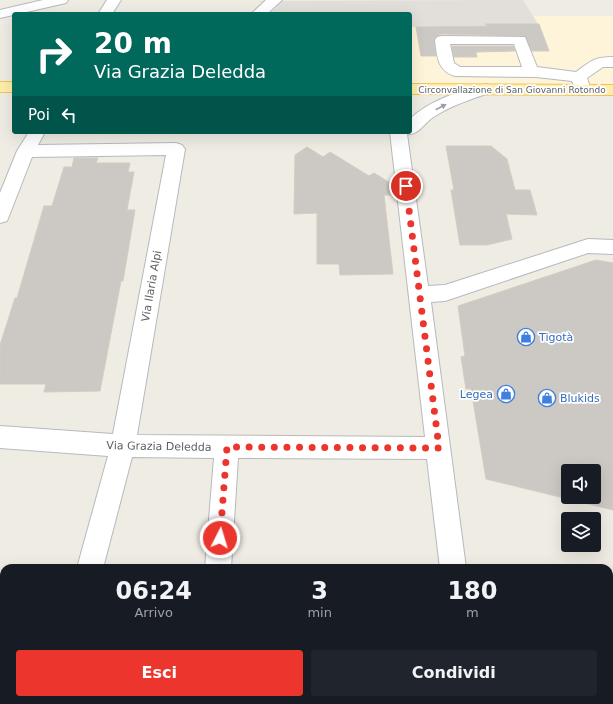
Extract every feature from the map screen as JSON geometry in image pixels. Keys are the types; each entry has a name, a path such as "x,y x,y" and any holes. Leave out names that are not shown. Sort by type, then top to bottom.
{"main road":[{"name":"Circonvallazione di San Giovanni Rotondo","path":"412,89 486,90 581,84 613,90"},
{"path":"0,87 12,87"}],"street":[{"path":"0,14 61,0"},
{"path":"106,12 108,6 114,0"},
{"path":"260,12 275,0"},
{"path":"531,72 520,40 442,40 447,65 455,71 531,72 555,72 581,84 599,62 613,62"},
{"path":"412,125 420,118 459,98 486,90"},
{"path":"0,216 6,186 36,134"},
{"path":"402,134 453,564"},
{"name":"Via Ilaria Alpi","path":"26,151 176,149 123,446 91,564"},
{"path":"420,295 445,293 588,246 613,247"},
{"name":"Via Grazia Deledda","path":"0,437 123,446 439,448"},
{"path":"218,564 227,447"}],"shaded area":[{"path":"523,0 538,24 412,27 412,12 272,12 278,7 258,1"},
{"path":"533,16 613,16 613,85 412,84 412,27 537,24"}],"building":[{"path":"485,24 539,24 549,51 532,51 525,36 442,34 434,39 436,56 421,56 416,27 487,26"},
{"path":"452,46 513,46 515,51 476,52 477,57 454,57"},
{"path":"446,146 491,146 507,159 515,190 530,190 537,215 506,214 512,239 487,245 460,245 451,190 454,190"},
{"path":"307,147 323,157 330,152 369,176 374,173 395,186 396,195 384,195 393,274 340,275 339,264 317,264 317,213 294,214 295,155"},
{"path":"74,158 98,158 96,163 130,163 128,172 134,172 127,210 135,210 123,281 121,281 100,391 44,392 46,384 0,384 0,345 15,298 17,298 44,206 52,206 64,167 72,167"},
{"path":"596,260 613,263 613,510 588,504 601,504 601,464 561,464 561,497 486,479 471,389 466,389 461,357 465,356 458,306"}],"place":[{"name":"Tigotà","path":"526,337"},
{"name":"Legea","path":"506,394"},
{"name":"Blukids","path":"547,398"}],"route":[{"path":"220,538 227,447 439,448 406,186"}]}
